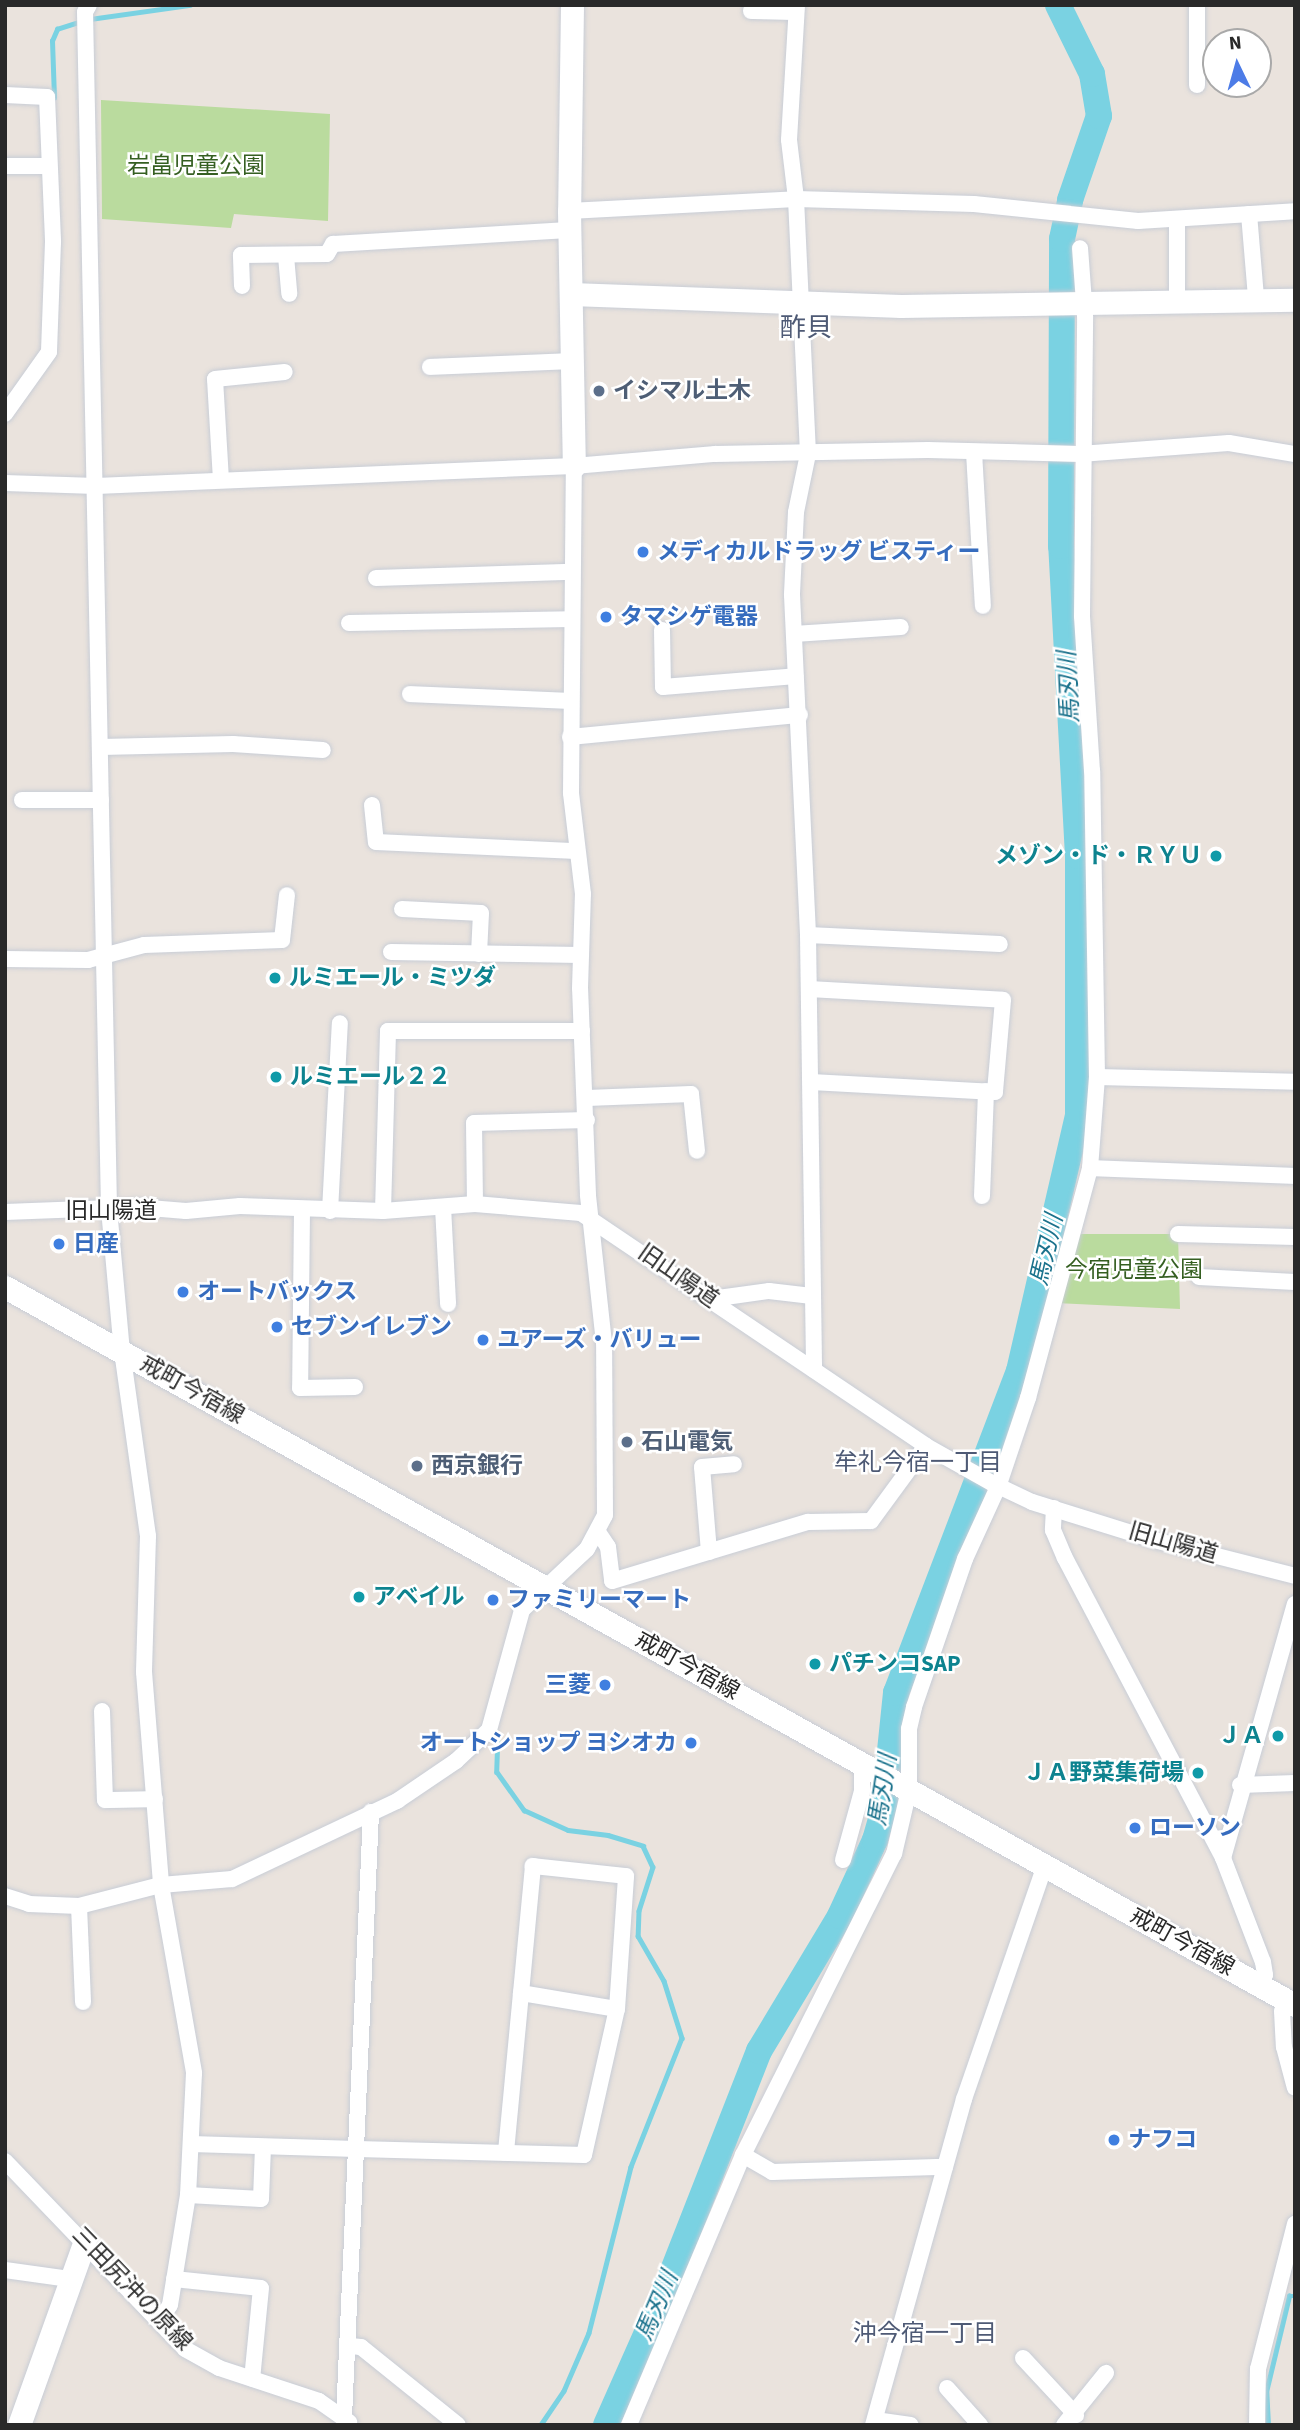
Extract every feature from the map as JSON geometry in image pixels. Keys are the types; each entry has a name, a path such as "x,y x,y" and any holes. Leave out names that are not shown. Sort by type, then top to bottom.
{"street":[{"path":"89,5 85,12 109,1209 122,1351 148,1536 144,1672 161,1885 194,2073 188,2195 170,2305 161,2319"},
{"path":"5,1896 29,1904 79,1906 161,1885 232,1879 397,1801 456,1761 489,1730 514,1630 523,1610 563,1575 598,1532 605,1515 606,1392 590,1219 587,1098 582,1031 583,894 577,851 569,701 574,466 569,220 572,5"},
{"path":"1197,5 1197,85"},
{"path":"751,11 797,8 789,140 796,199 808,454 796,512 794,635 800,715 808,935 814,1370"},
{"path":"5,95 47,97 50,342 48,352 5,414"},
{"path":"5,166 49,166"},
{"path":"243,286 241,255 327,254 333,244 796,199 974,204 1076,216 1177,221 1295,211"},
{"path":"1250,214 1256,298"},
{"path":"1177,221 1177,301"},
{"path":"629,2425 743,2155 889,1865 906,1788 909,1729 915,1707 965,1559 1042,1355 1090,1168 1097,1077 1093,771 1082,616 1080,248"},
{"path":"286,256 289,294"},
{"path":"571,294 802,303 1030,304 1256,298 1295,300"},
{"path":"430,368 571,361"},
{"path":"221,480 215,379 285,372"},
{"path":"5,483 96,486 574,466 715,454 1081,454 1228,443 1295,454"},
{"path":"974,452 984,606"},
{"path":"376,578 572,572"},
{"path":"349,623 571,619"},
{"path":"794,635 901,627"},
{"path":"662,630 663,688 796,676"},
{"path":"410,694 569,701"},
{"path":"570,737 800,715"},
{"path":"101,747 233,744 323,750"},
{"path":"22,800 101,800"},
{"path":"372,805 376,842 577,851"},
{"path":"5,958 105,956 144,945 282,940 287,895"},
{"path":"401,909 481,913 479,954"},
{"path":"808,935 1000,944"},
{"path":"391,952 581,955"},
{"path":"808,989 1003,1000 995,1092 811,1082"},
{"path":"330,1211 340,1023"},
{"path":"383,1211 388,1031 582,1031"},
{"path":"1097,1077 1295,1082"},
{"path":"982,1196 986,1091"},
{"path":"587,1098 691,1094 697,1151"},
{"path":"475,1205 474,1123 587,1120"},
{"path":"1090,1168 1295,1176"},
{"name":"旧山陽道","path":"5,1212 109,1209 186,1211 240,1206 383,1211 475,1205 569,1212 590,1219 926,1446 995,1485 1054,1508 1295,1576"},
{"path":"443,1207 448,1304"},
{"path":"302,1210 300,1388 355,1387"},
{"path":"1178,1234 1295,1237"},
{"path":"1199,1277 1295,1282"},
{"name":"戒町今宿線","path":"5,1287 1291,2002"},
{"path":"711,1299 769,1291 812,1296"},
{"path":"598,1532 608,1547 612,1581 808,1522 871,1521 926,1446"},
{"path":"709,1552 702,1467 734,1464"},
{"path":"1054,1508 1053,1530 1065,1558 1223,1858 1263,1962 1265,1975 1259,1985"},
{"path":"1223,1858 1240,1785 1295,1604"},
{"path":"102,1711 105,1800 155,1799"},
{"path":"843,1860 866,1766"},
{"path":"1240,1785 1295,1783"},
{"path":"347,2421 371,1812"},
{"path":"191,2144 357,2150 584,2155 617,2009 626,1876 533,1866 506,2153"},
{"path":"911,2425 874,2422 944,2167 1045,1866"},
{"path":"79,1906 83,2002"},
{"path":"521,1993 617,2009"},
{"path":"1291,2002 1282,2011 1284,2047 1295,2088"},
{"path":"188,2195 261,2199 263,2147"},
{"path":"743,2155 772,2172 944,2167"},
{"name":"三田尻沖の原線","path":"5,2161 161,2319 185,2349 252,2379 319,2401 347,2421"},
{"path":"1257,2425 1258,2369 1295,2224"},
{"path":"19,2425 69,2279 85,2241"},
{"path":"5,2270 69,2279"},
{"path":"174,2279 261,2288 252,2379"},
{"path":"350,2346 361,2347 458,2425"},
{"path":"1023,2358 1070,2420 1106,2373"},
{"path":"947,2388 980,2425"}],"green space":[{"name":"岩畠児童公園","path":"101,100 330,114 328,221 234,214 231,228 102,219"},
{"name":"今宿児童公園","path":"1074,1234 1178,1234 1180,1309 1056,1303"}],"waterway":[{"path":"90,19 190,5"},
{"name":"馬刃川","path":"606,2425 661,2301 759,2051 840,1916 875,1840 884,1809 896,1693 1019,1371 1078,1116 1078,856 1061,546 1062,239 1070,200 1099,116 1092,74 1058,5"},
{"path":"54,98 52,41 57,29 82,21"},
{"path":"498,1734 497,1772 524,1810 568,1830 608,1835 643,1846 653,1867 639,1911 638,1936 664,1981 682,2038 631,2167 589,2333 564,2391 541,2425"},
{"path":"1268,2425 1266,2392 1289,2296 1295,2296"}],"place":[{"name":"イシマル土木","path":"599,391"},
{"name":"メディカルドラッグ ビスティー","path":"643,552"},
{"name":"タマシゲ電器","path":"606,617"},
{"name":"メゾン・ド・ＲＹＵ","path":"1216,856"},
{"name":"ルミエール・ミツダ","path":"275,978"},
{"name":"ルミエール２２","path":"276,1077"},
{"name":"日産","path":"59,1244"},
{"name":"オートバックス","path":"183,1292"},
{"name":"セブンイレブン","path":"277,1327"},
{"name":"ユアーズ・バリュー","path":"483,1340"},
{"name":"石山電気","path":"627,1442"},
{"name":"西京銀行","path":"417,1466"},
{"name":"アベイル","path":"359,1597"},
{"name":"ファミリーマート","path":"493,1600"},
{"name":"パチンコSAP","path":"815,1664"},
{"name":"三菱","path":"605,1685"},
{"name":"ＪＡ","path":"1278,1736"},
{"name":"オートショップ ヨシオカ","path":"691,1743"},
{"name":"ＪＡ野菜集荷場","path":"1198,1773"},
{"name":"ローソン","path":"1135,1828"},
{"name":"ナフコ","path":"1114,2140"}],"district":[{"name":"酢貝","path":"806,328"},
{"name":"牟礼今宿一丁目","path":"918,1463"},
{"name":"沖今宿一丁目","path":"925,2334"}]}
